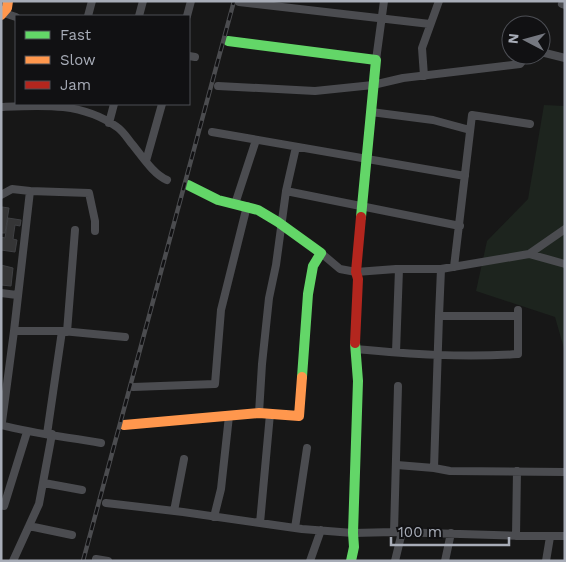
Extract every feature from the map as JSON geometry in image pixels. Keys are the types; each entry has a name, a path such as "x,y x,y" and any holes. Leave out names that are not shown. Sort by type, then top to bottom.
{"street":[{"path":"8,1 2,14 15,17"},
{"path":"88,15 92,1"},
{"path":"139,15 143,1"},
{"path":"187,15 191,1"},
{"path":"351,561 354,547 358,381 355,348 358,279 356,272 376,60 384,1"},
{"path":"424,76 422,48 438,1"},
{"path":"239,2 430,24"},
{"path":"228,42 376,60"},
{"path":"551,54 565,58"},
{"path":"218,86 316,90 374,86 403,78 512,65"},
{"path":"1,107 15,104"},
{"path":"62,105 88,111 118,128 162,178 167,180"},
{"path":"109,122 114,105"},
{"path":"146,161 162,105"},
{"path":"371,112 433,120 470,130"},
{"path":"454,266 472,115 530,124"},
{"path":"212,132 465,176"},
{"path":"235,204 256,140"},
{"path":"259,413 269,298 286,191 296,147"},
{"path":"188,185 218,200 258,210 321,253 340,269 356,272 441,268 529,254 565,264"},
{"path":"1,195 12,189 88,193 95,221 95,231"},
{"path":"30,191 1,423 27,432 101,443"},
{"path":"286,191 460,226"},
{"path":"133,387 214,384 221,310 236,242 247,206"},
{"path":"529,254 565,229"},
{"path":"13,561 39,504 44,483 65,331 75,230"},
{"path":"124,425 259,413 299,416 308,294 314,266 321,253"},
{"path":"434,468 441,268"},
{"path":"396,352 399,269"},
{"path":"1,293 17,295"},
{"path":"355,348 438,355 490,356 518,354 518,313 439,316"},
{"path":"14,330 65,331 125,337"},
{"path":"395,561 398,532 398,386"},
{"path":"260,523 270,414"},
{"path":"214,517 221,489 229,416"},
{"path":"2,508 27,432"},
{"path":"295,528 307,448"},
{"path":"174,511 184,459"},
{"path":"397,465 450,471 565,472"},
{"path":"516,536 517,471"},
{"path":"44,483 82,490"},
{"path":"106,503 295,528 353,533 398,532 565,536"},
{"path":"29,526 72,535"},
{"path":"310,561 321,530"},
{"path":"445,561 451,533"},
{"path":"546,561 550,537"},
{"path":"96,560 108,561"}],"shaded area":[{"path":"544,105 565,106 565,352 555,317 476,291 487,241 528,199"}],"building":[{"path":"2,207 9,208 5,233 1,233"},
{"path":"8,218 21,220 20,226 15,225 13,239 17,240 15,252 1,250 1,237 5,238"},
{"path":"1,265 13,268 11,286 1,285"}],"railway":[{"path":"83,561 234,1"}],"traffic: fast":[{"path":"228,41 376,60 361,217"},
{"path":"188,185 218,200 258,210 321,253 313,266 308,294 302,377"},
{"path":"351,561 354,547 358,381 355,343"}],"traffic: slow":[{"path":"1,15 7,8 8,1"},
{"path":"124,425 259,413 299,416 302,377"}],"traffic: jam":[{"path":"355,343 358,279 356,272 361,217"}]}
